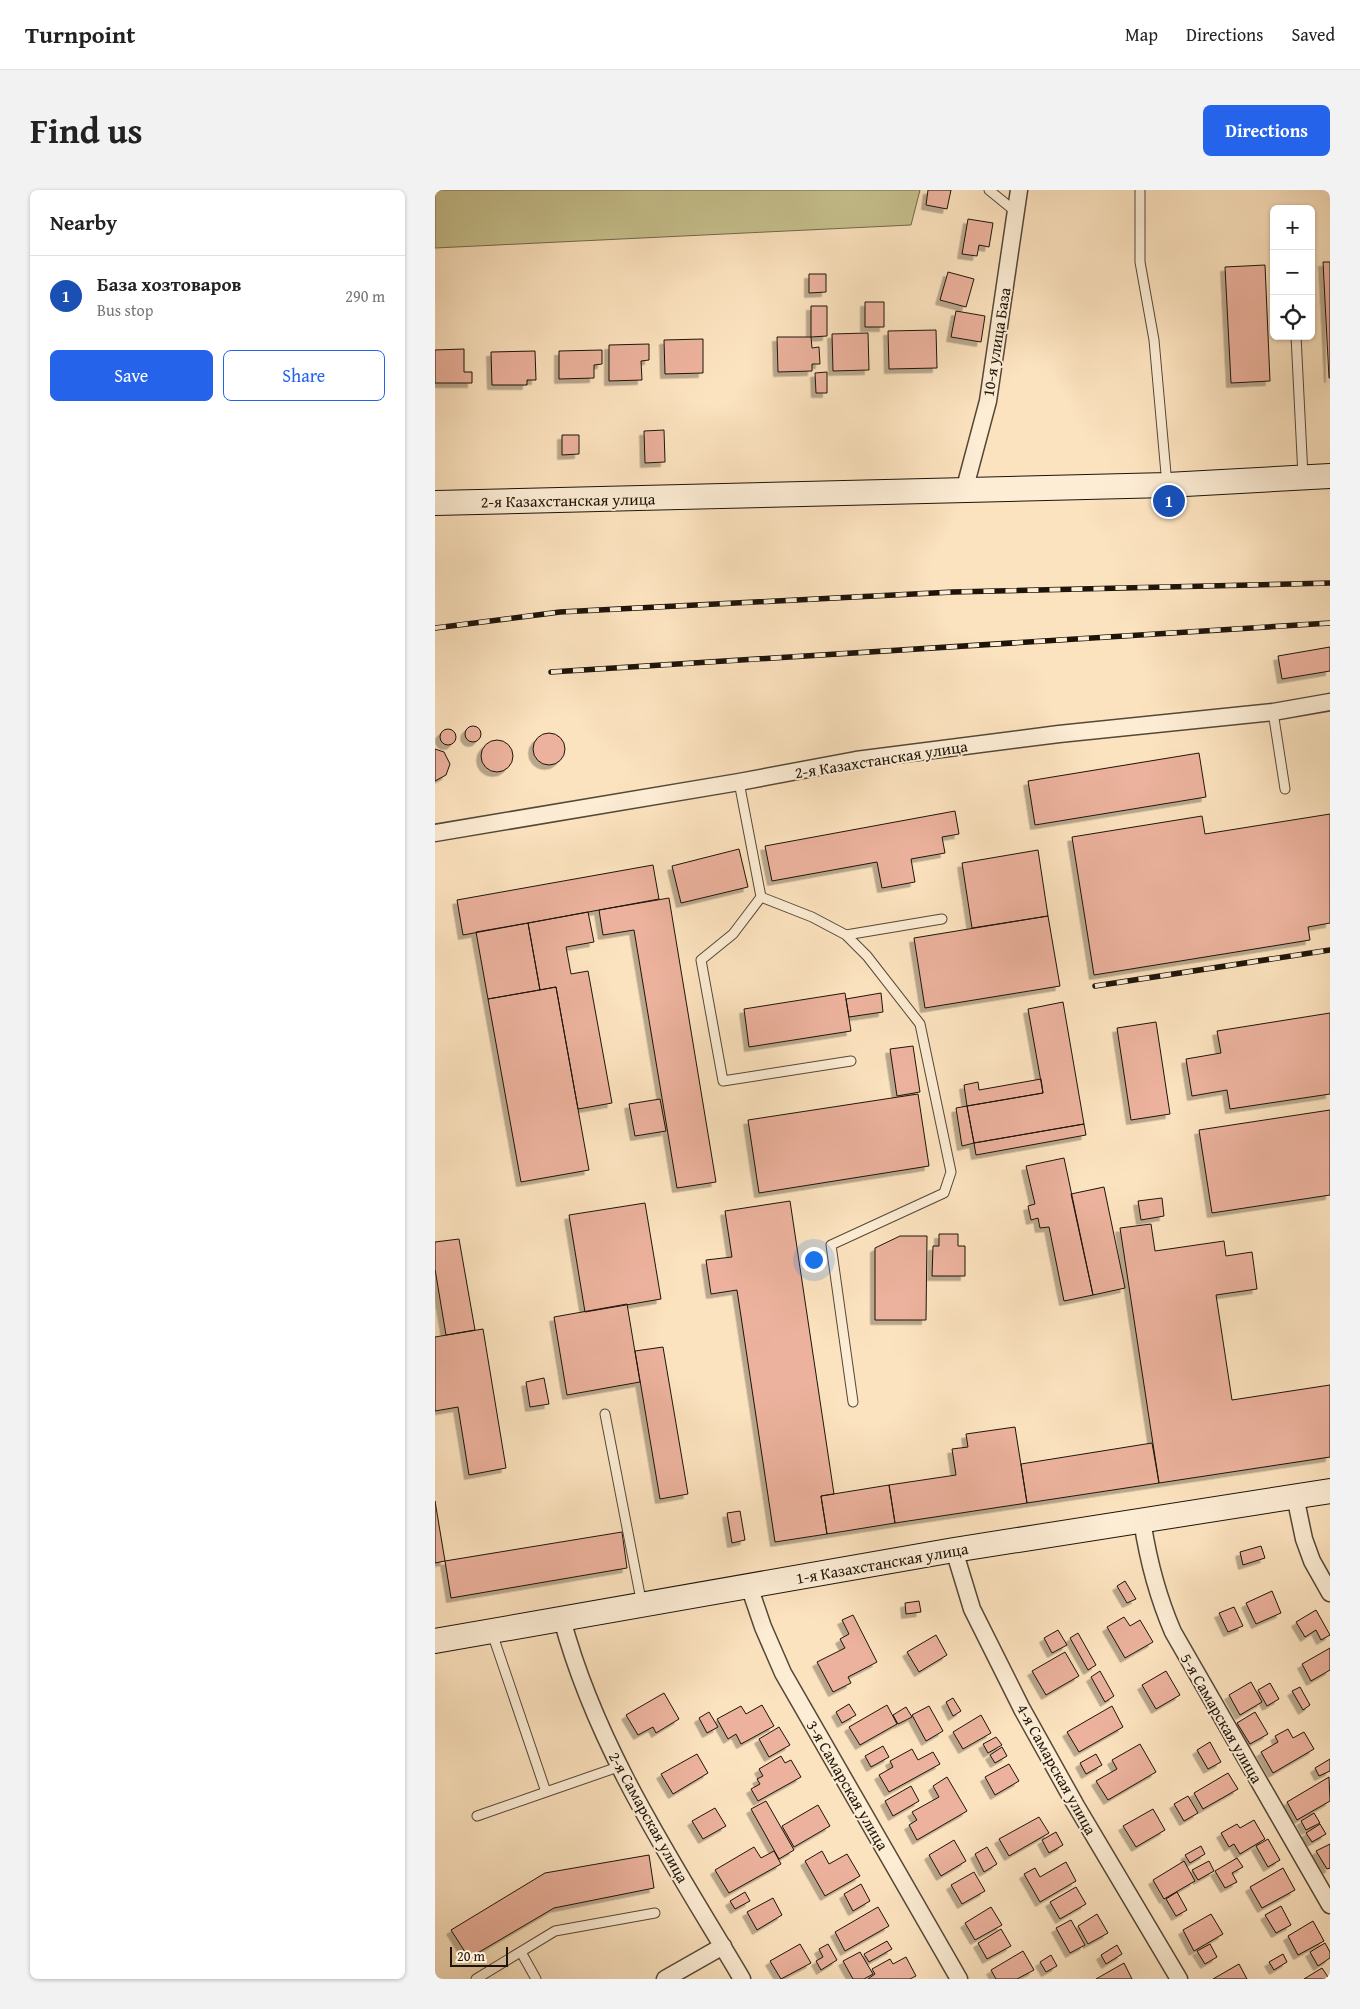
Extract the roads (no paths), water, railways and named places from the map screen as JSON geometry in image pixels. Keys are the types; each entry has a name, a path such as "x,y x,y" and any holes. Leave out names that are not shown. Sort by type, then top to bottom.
{"street":[{"name":"10-я улица База","path":"964,491 987,401 1019,190"},
{"name":"2-я Казахстанская улица","path":"435,502 964,491 1167,485 1330,476"},
{"name":"2-я Казахстанская улица","path":"435,833 739,782 857,760 1059,734 1273,712 1330,702"},
{"name":"1-я Казахстанская улица","path":"435,1641 954,1550 1330,1491"},
{"path":"1295,1496 1303,1539 1312,1561 1330,1593"},
{"name":"5-я Самарская улица","path":"1143,1520 1147,1558 1157,1594 1173,1632 1330,1905"},
{"name":"4-я Самарская улица","path":"954,1550 972,1609 1022,1708 1075,1804 1179,1979"},
{"name":"3-я Самарская улица","path":"749,1586 763,1627 783,1673 959,1979"},
{"name":"2-я Самарская улица","path":"562,1619 571,1653 618,1767 742,1979"},
{"path":"665,1979 723,1946"}],"lane":[{"path":"989,190 1016,212"},
{"path":"1140,190 1140,262 1154,340 1167,485"},
{"path":"1296,340 1303,478"},
{"path":"1273,712 1285,789"},
{"path":"739,782 761,898 733,934 701,960 723,1081 851,1061"},
{"path":"761,898 812,917 846,935 867,956 920,1024 951,1172 944,1193 831,1246 853,1402"},
{"path":"846,935 942,919"},
{"path":"605,1414 642,1605"},
{"path":"491,1632 546,1792"},
{"path":"477,1816 618,1767"},
{"path":"475,1979 555,1931 655,1913"},
{"path":"521,1952 536,1979"}],"railway":[{"path":"435,628 560,612 953,592 1330,583"},
{"path":"551,672 1330,623"},
{"path":"1095,986 1330,950"}],"place":[{"name":"База хозтоваров","path":"1169,501"}]}
